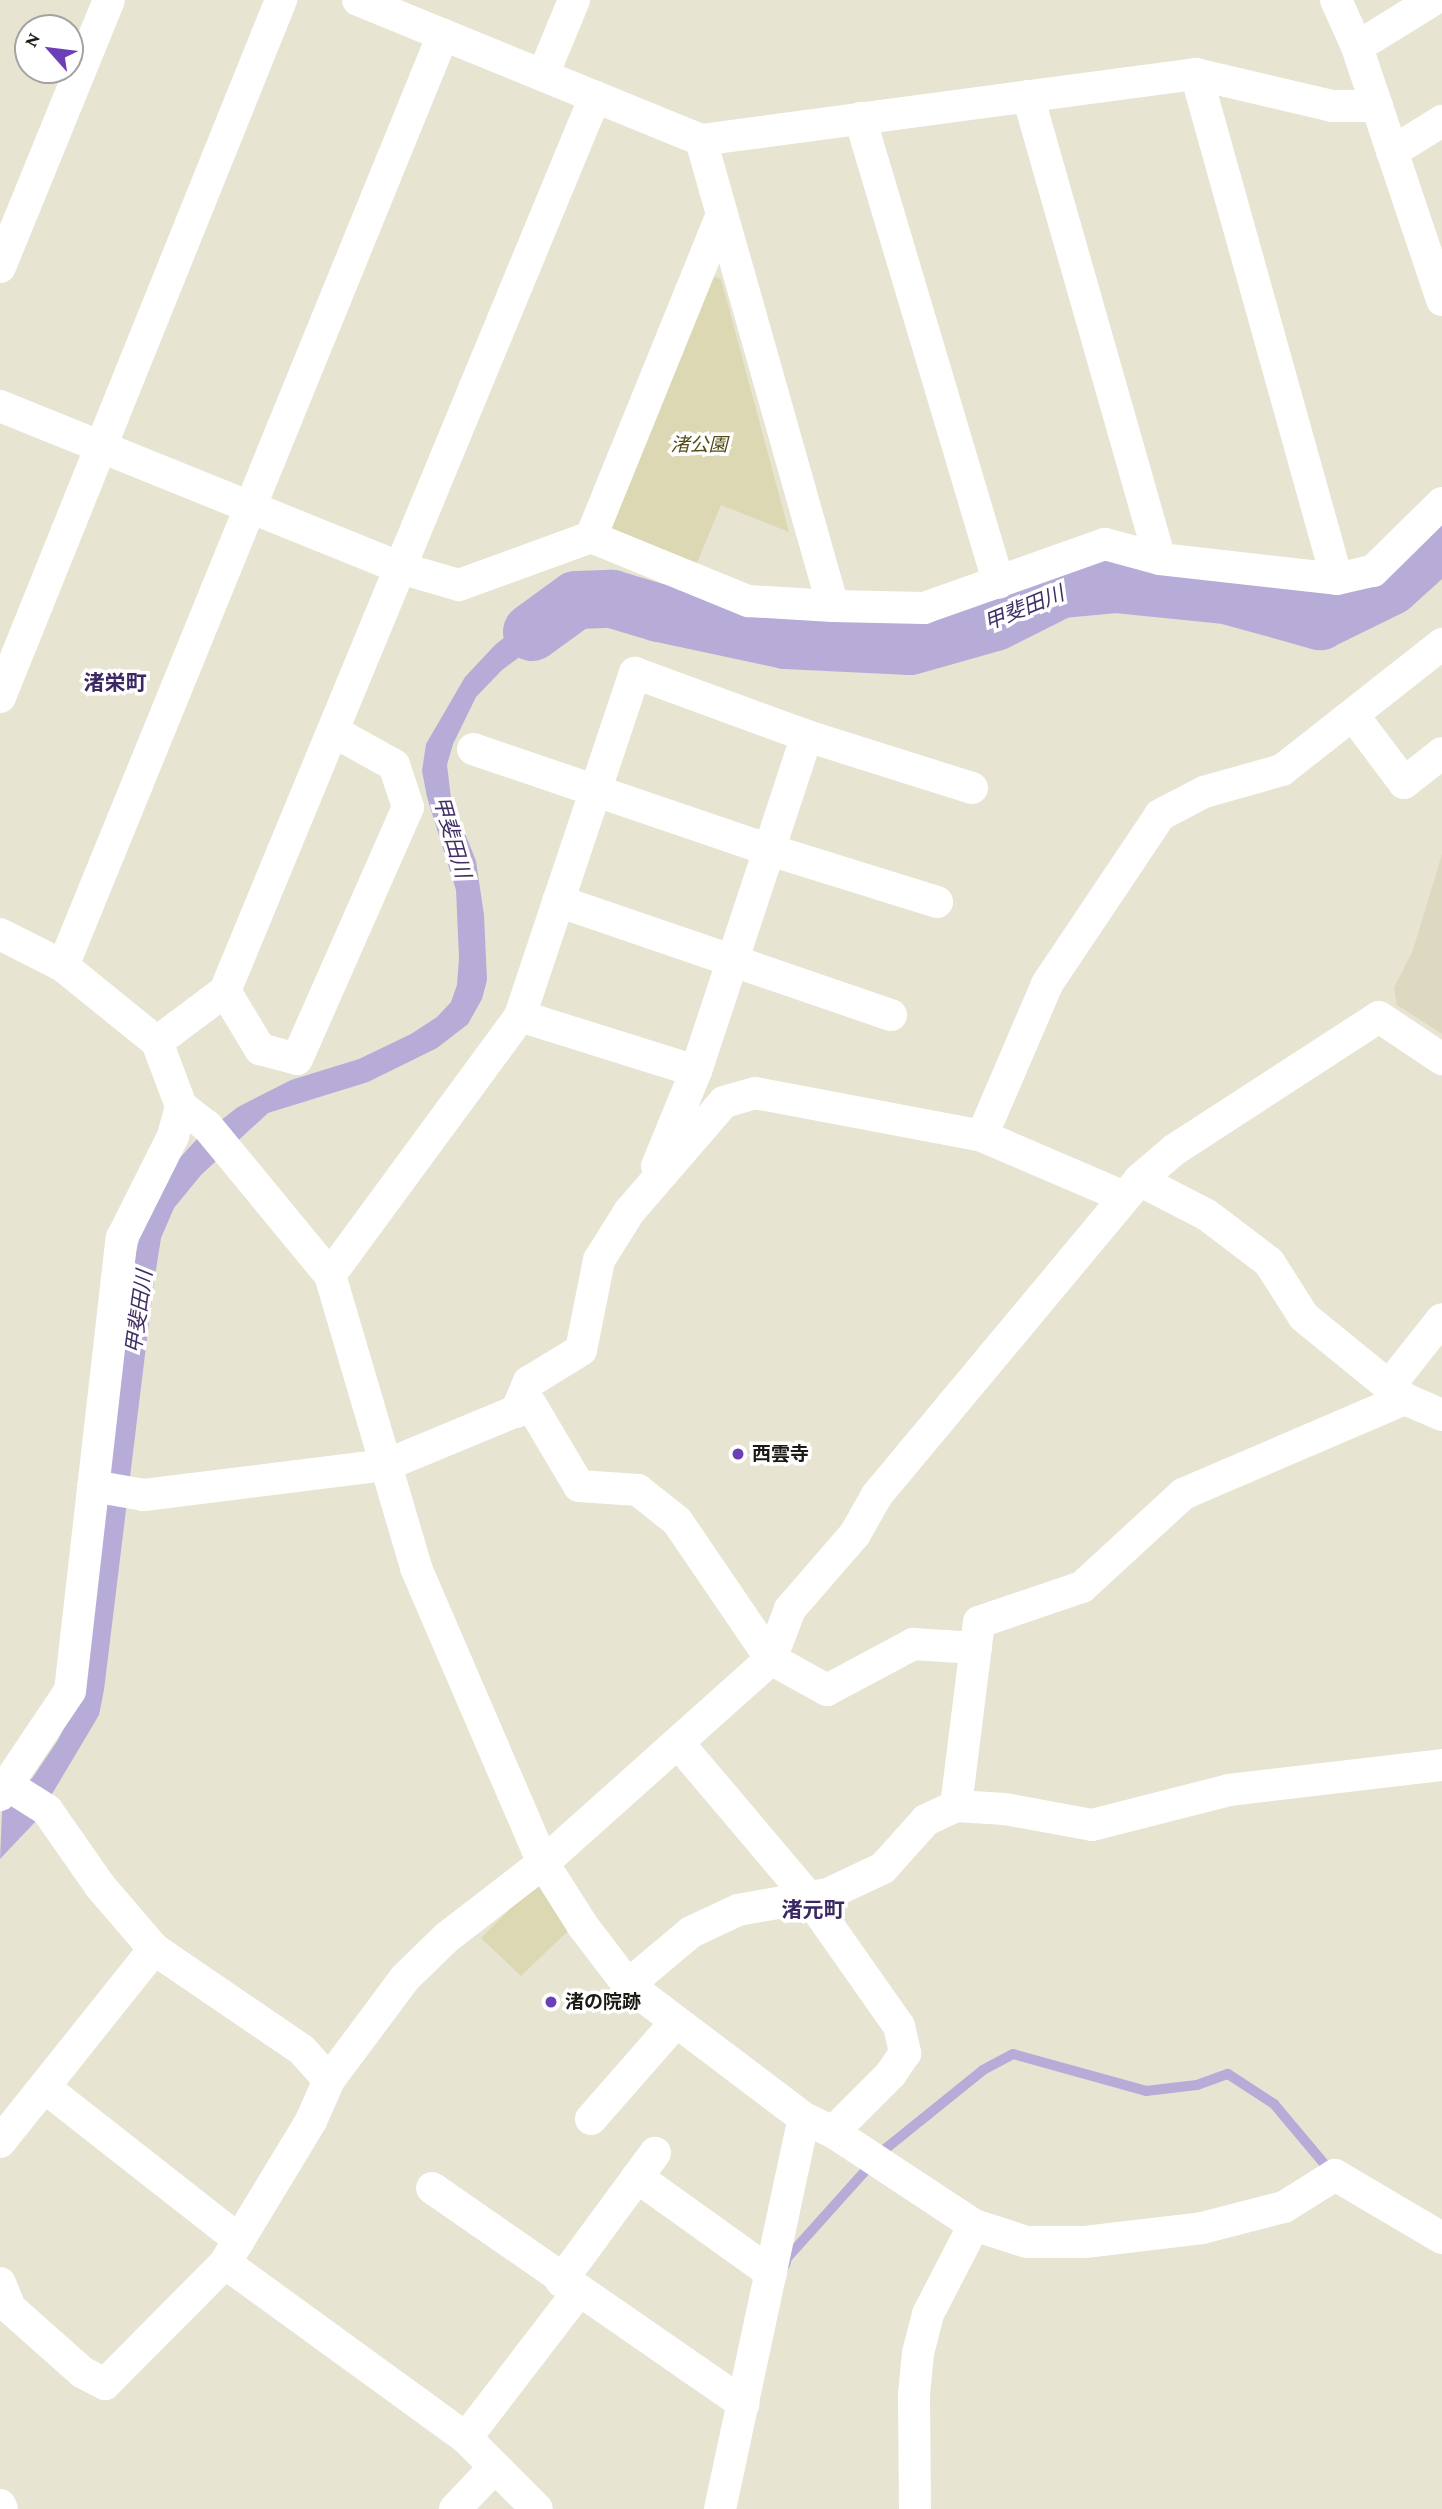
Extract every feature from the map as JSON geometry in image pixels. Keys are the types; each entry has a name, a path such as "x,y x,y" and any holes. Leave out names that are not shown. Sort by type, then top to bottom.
{"street":[{"path":"0,267 109,0"},
{"path":"0,697 281,0"},
{"path":"543,75 575,0"},
{"path":"1336,0 1357,47 1442,300"},
{"path":"1357,47 1433,0"},
{"path":"375,3 443,35 701,139 1196,74 1332,106 1377,106"},
{"path":"63,966 443,35"},
{"path":"1196,74 1337,579"},
{"path":"1028,96 1160,559"},
{"path":"157,1042 225,991 595,97"},
{"path":"859,118 999,583"},
{"path":"1392,152 1442,121"},
{"path":"701,139 833,607"},
{"path":"591,537 722,215"},
{"path":"0,406 400,568 459,585 591,537 748,601 833,607 924,608 1105,544 1160,559 1337,579 1373,571 1442,503"},
{"path":"982,1136 1047,984 1160,815 1204,792 1282,770 1442,644"},
{"path":"330,1275 520,1016 635,673 807,736 972,788"},
{"path":"1353,715 1404,783 1442,753"},
{"path":"225,991 260,1049 297,1059 408,807 394,765 333,732"},
{"path":"646,1193 696,1071 807,736"},
{"path":"473,749 770,850 937,902"},
{"path":"558,901 891,1014"},
{"path":"0,934 63,966 157,1042 181,1106 207,1126 330,1275 416,1569 543,1863 583,1926 628,1986 804,2118 833,2132 974,2225 1027,2242 1085,2242 1202,2228 1284,2207 1335,2175 1442,2238"},
{"path":"520,1016 696,1071"},
{"path":"0,2283 10,2308 82,2372 105,2384 232,2252 311,2121 329,2080 405,1978 446,1938 543,1863 771,1659 790,1609 855,1534 877,1495 1130,1188 1174,1150 1379,1017 1442,1059"},
{"path":"516,1412 529,1382 581,1350 599,1260 629,1212 724,1102 755,1093 982,1136 1207,1215 1269,1262 1304,1317 1397,1392 1442,1415"},
{"path":"181,1106 173,1136 122,1238 70,1690 9,1790 47,1810 100,1886 155,1949 302,2050 329,2080"},
{"path":"956,1806 979,1622 1083,1587 1183,1494 1397,1392 1442,1319"},
{"path":"93,1486 144,1495 386,1465 531,1405 579,1486 638,1490 677,1521 771,1659 827,1690 913,1644 976,1648"},
{"path":"679,1744 809,1898 899,2026 905,2053 891,2074 833,2132"},
{"path":"628,1986 691,1932 738,1910 828,1894 883,1868 926,1820 956,1806 1005,1809 1091,1825 1229,1790 1442,1765"},
{"path":"0,2142 155,1949"},
{"path":"591,2119 676,2022"},
{"path":"44,2087 232,2252 466,2438 537,2509"},
{"path":"720,2509 804,2118"},
{"path":"466,2438 570,2287 646,2165 771,2273"},
{"path":"432,2188 570,2287 744,2404"},
{"path":"915,2509 915,2395 918,2353 928,2314 974,2225"},
{"path":"455,2509 495,2468"}],"shaded area":[{"path":"1442,854 1442,1034 1397,1005 1394,988 1413,950"}],"green space":[{"name":"渚公園","path":"702,272 721,279 789,532 721,505 694,570 598,531"},
{"path":"542,1877 570,1929 521,1976 481,1938"}],"water":[{"path":"618,589 578,614 502,670 476,697 453,744 447,765 451,798 476,861 484,915 487,980 482,999 468,1024 437,1048 368,1082 268,1113 201,1175 174,1208 161,1238 153,1289 99,1715 36,1821 0,1859 2,1812 33,1777 58,1740 71,1713 136,1253 144,1218 173,1165 198,1138 238,1107 291,1080 359,1059 411,1034 437,1017 451,1002 457,985 459,958 456,890 427,797 422,771 426,744 465,677 495,645 542,607 572,590"}],"waterway":[{"name":"甲斐田川","path":"532,632 576,600 612,599 659,613 786,640 910,646 995,622 1061,589 1115,584 1226,595 1320,621 1391,586 1442,540"},
{"path":"785,2265 787,2258 884,2150 983,2070 1013,2054 1146,2091 1197,2085 1228,2074 1274,2104 1326,2166"}],"place":[{"name":"西雲寺","path":"738,1454"},
{"name":"渚の院跡","path":"551,2002"}],"district":[{"name":"渚栄町","path":"115,683"},
{"name":"渚元町","path":"813,1910"}]}
